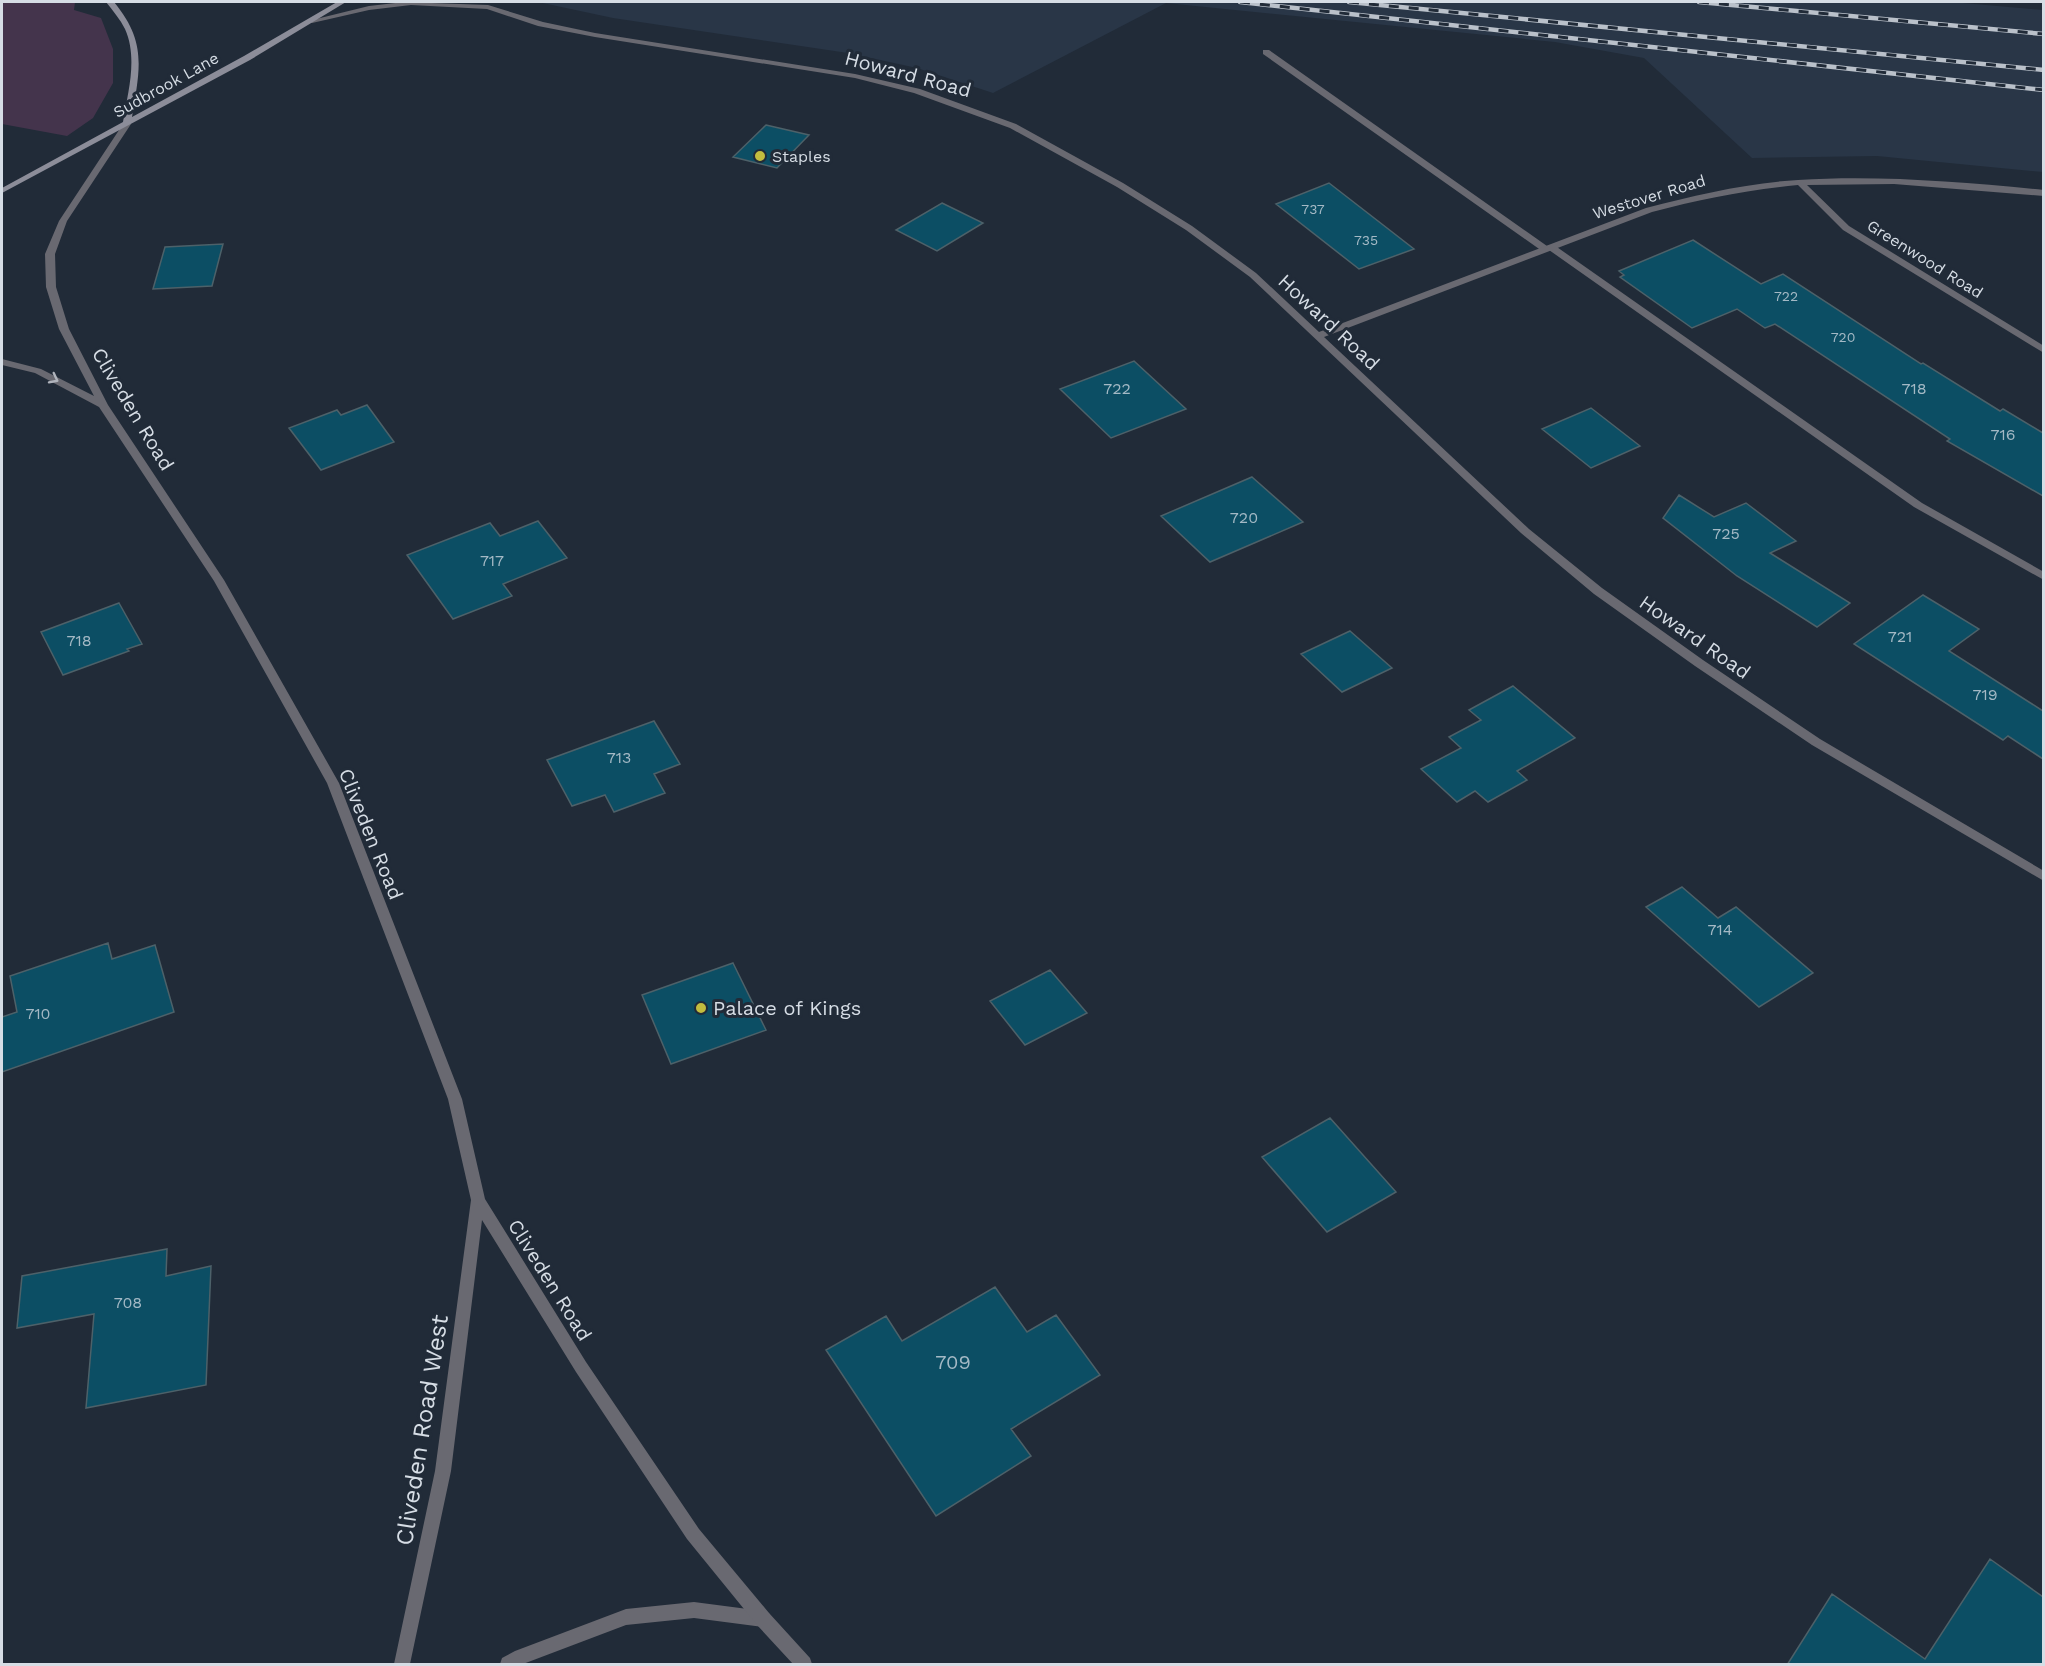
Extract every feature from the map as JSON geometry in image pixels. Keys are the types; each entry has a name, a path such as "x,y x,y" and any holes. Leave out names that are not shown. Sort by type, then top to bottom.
{"street":[{"name":"Cliveden Road","path":"110,2 123,15 134,36 136,62 127,124 63,221 50,254 51,287 64,329 103,405 219,580 333,783 455,1099 478,1200 581,1367 680,1514 763,1619 804,1665"},
{"name":"Sudbrook Lane","path":"2,191 127,124 342,2"},
{"name":"Howard Road","path":"312,21 369,8 411,3 484,4 541,24 595,36 855,76 917,91 1003,122 1120,184 1190,228 1253,275 1525,531 1598,591 1816,742 2043,877"},
{"path":"1266,52 1918,505 2043,577"},
{"name":"Westover Road","path":"1318,336 1649,210 1694,196 1799,182 1861,179 1937,182 2043,193"},
{"name":"Greenwood Road","path":"1799,182 1846,228 2043,350"},
{"path":"2,362 38,371 103,405"},
{"name":"Cliveden Road West","path":"402,1665 443,1471 478,1200"},
{"path":"508,1665 521,1656 626,1617 694,1610 763,1619"}],"shaded area":[{"path":"2,2 75,2 74,10 101,18 113,49 113,83 93,118 67,136 2,124"},
{"path":"538,2 1952,2 2043,10 2043,172 1877,156 1752,158 1644,58 1555,42 1166,3 993,93 917,68 848,53 613,18"}],"building":[{"path":"766,125 809,135 777,168 733,157"},
{"path":"1329,183 1414,249 1359,269 1276,204"},
{"path":"942,203 983,223 937,251 896,230"},
{"path":"1693,240 1761,284 1783,274 1921,364 1923,363 2000,411 2003,409 2043,433 2043,496 1947,441 1950,439 1775,324 1765,328 1737,309 1692,328 1620,277 1624,275 1619,271"},
{"path":"223,244 212,286 153,289 165,247"},
{"path":"1134,361 1186,409 1111,438 1060,389"},
{"path":"367,405 394,442 321,470 289,428 337,410 341,415"},
{"path":"1591,408 1640,446 1591,468 1542,429"},
{"path":"1252,477 1303,522 1210,562 1161,516"},
{"path":"1679,495 1714,517 1746,503 1796,541 1770,553 1850,603 1817,627 1737,576 1663,518"},
{"path":"538,521 567,558 503,584 512,596 453,619 407,555 490,523 500,536"},
{"path":"1923,595 1979,629 1949,651 2043,711 2043,759 2008,736 2003,740 1854,644"},
{"path":"119,603 142,644 63,675 41,632"},
{"path":"1350,631 1392,668 1342,692 1301,654"},
{"path":"1513,686 1575,738 1517,771 1527,780 1488,802 1475,791 1457,802 1421,769 1461,748 1449,737 1481,720 1469,710"},
{"path":"654,721 680,764 654,774 665,793 614,812 605,795 572,806 547,760"},
{"path":"1682,887 1718,918 1736,907 1813,973 1759,1007 1646,907"},
{"path":"108,943 112,959 155,945 174,1012 2,1072 2,1017 17,1012 10,976"},
{"name":"Palace of Kings","path":"733,963 766,1030 671,1064 642,995"},
{"path":"1050,970 1087,1013 1025,1045 990,1001"},
{"path":"1330,1118 1396,1192 1327,1232 1262,1157"},
{"path":"167,1249 166,1276 211,1266 206,1385 86,1408 94,1314 17,1328 22,1276"},
{"path":"995,1287 1027,1332 1056,1315 1100,1375 1011,1429 1031,1456 936,1516 826,1350 886,1316 902,1341"},
{"path":"1990,1559 2043,1597 2043,1665 1787,1665 1832,1594 1925,1659"}],"railway":[{"path":"1240,2 2044,90"},
{"path":"1349,2 2044,70"},
{"path":"1699,2 2044,34"}],"place":[{"name":"Staples","path":"760,156"},
{"name":"Palace of Kings","path":"701,1008"}]}
